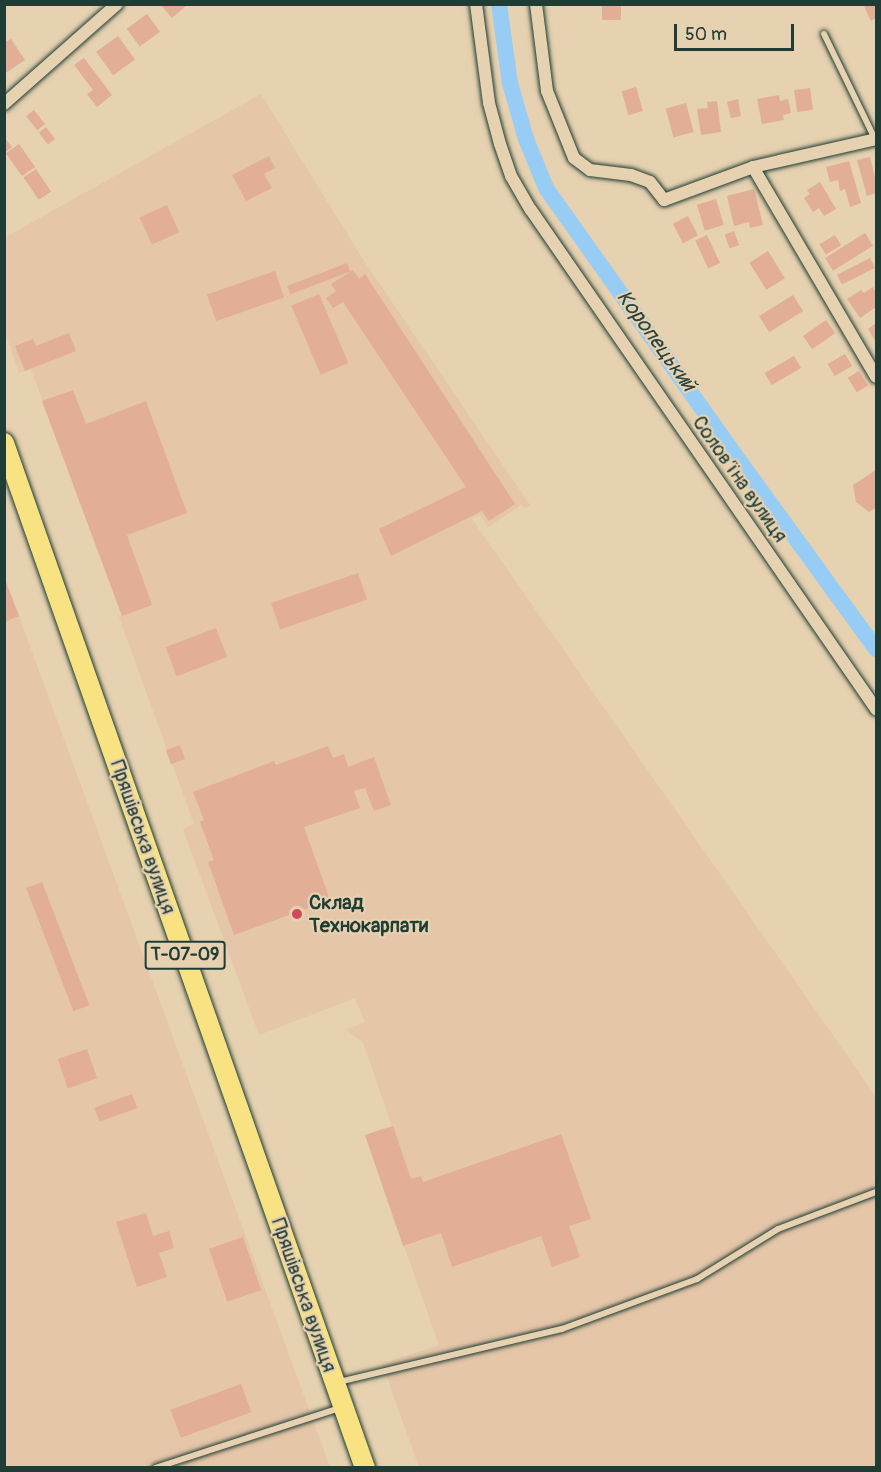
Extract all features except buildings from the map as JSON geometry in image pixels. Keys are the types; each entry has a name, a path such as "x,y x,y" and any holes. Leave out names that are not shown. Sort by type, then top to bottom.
{"main road":[{"name":"Пряшівська вулиця","path":"4,443 364,1467"}],"street":[{"path":"4,104 117,4"},
{"name":"Соловʼїна вулиця","path":"476,4 489,103 511,176 531,210 876,710"},
{"path":"536,4 548,91 574,158 590,170 632,175 650,182 664,200 753,167 876,139"},
{"path":"753,167 876,377"}],"lane":[{"path":"824,34 876,139"},
{"path":"335,1383 562,1329 697,1280 778,1228 876,1192"},
{"path":"155,1467 343,1407"}],"shaded area":[{"path":"261,94 364,261 530,505 525,508 521,505 488,527 480,515 472,519 876,1097 876,1467 419,1467 382,1364 439,1345 365,1135 392,1126 363,1042 346,1030 365,1022 355,998 259,1035 183,829 194,824 119,617 122,616 31,369 19,373 5,332 4,238"},
{"path":"4,576 19,616 330,1467 5,1467"}],"waterway":[{"name":"Коропецький","path":"499,4 510,83 526,139 546,188 876,649"}],"place":[{"name":"Склад Технокарпати","path":"297,914"}]}
